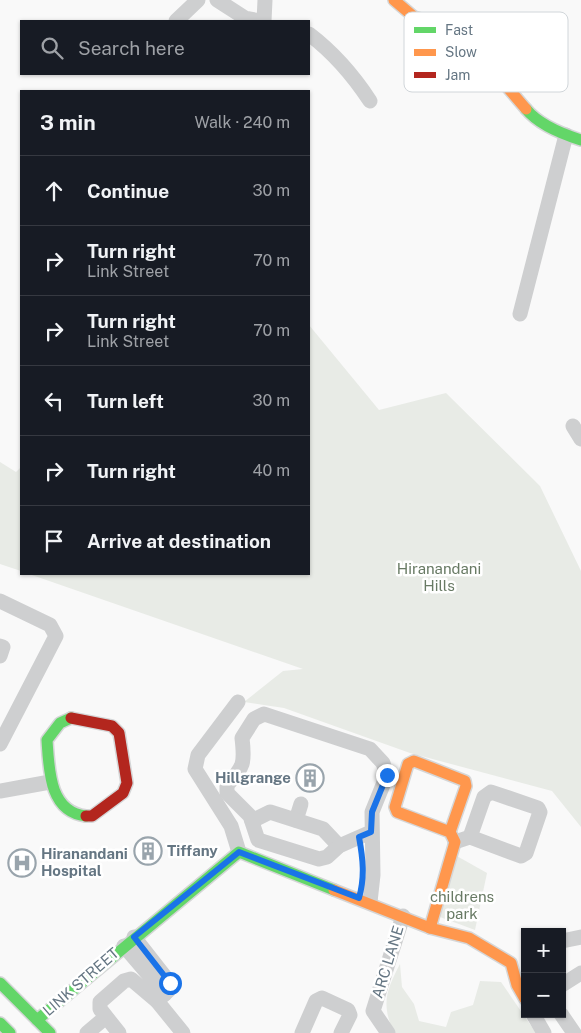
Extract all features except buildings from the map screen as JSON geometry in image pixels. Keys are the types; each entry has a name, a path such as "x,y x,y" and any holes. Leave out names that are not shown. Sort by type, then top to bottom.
{"street":[{"path":"177,20 198,0"},
{"path":"217,0 246,18 257,20"},
{"path":"262,20 265,0"},
{"path":"394,0 407,12"},
{"path":"310,35 325,46 354,76 370,101"},
{"path":"511,92 532,117 566,135 581,140"},
{"path":"520,314 566,135"},
{"path":"0,744 56,636 50,624 2,605"},
{"path":"0,646 3,648 0,656"},
{"path":"238,702 198,755 195,769 231,826 239,852 364,900 430,928 469,938 518,962 517,985 521,992"},
{"path":"364,900 362,886 365,835 387,775 383,763 370,749 264,714 254,719 242,738 244,757 242,769 227,786 227,793 250,816 258,840 319,859 327,857 338,846 365,835"},
{"path":"71,718 112,726 119,733 127,783 123,793 92,816 80,815 64,807 50,782 47,740 60,723 71,718"},
{"path":"430,928 453,837 466,786 465,781 414,762 408,764 395,807 397,812 453,837 470,838 521,856 526,853 540,812 538,808 491,792 484,797 470,838"},
{"path":"0,781 7,790 50,782"},
{"path":"296,820 301,804"},
{"path":"252,821 270,812 323,829 338,846"},
{"name":"LINK STREET","path":"37,1020 129,941 239,852"},
{"name":"ARC LANE","path":"388,1033 373,1011 402,916"},
{"path":"566,940 581,937"},
{"path":"129,941 183,1033"},
{"path":"566,982 581,973"},
{"path":"87,1033 106,1029 100,1009 100,1002 124,981 131,979 161,997"},
{"path":"0,983 50,1033"},
{"path":"302,1033 316,1001 322,998 348,1010 350,1015 341,1033"},
{"path":"535,1018 544,1033"},
{"path":"564,1018 574,1033"},
{"path":"0,1023 10,1033"}],"green space":[{"name":"Hiranandani Hills","path":"310,326 379,410 446,393 540,486 581,571 581,827 552,791 410,753 284,708 244,702 283,671 303,669 32,575 310,575"},
{"path":"0,462 16,472 20,468 20,571 0,564"},
{"name":"childrens park","path":"455,855 487,873 475,930 440,917"},
{"path":"400,964 402,987 414,1004 419,1021 446,1027 451,1012 473,1005 480,981 501,982 521,1011 521,1018 526,1018 536,1033 394,1033 386,1006 391,982"}],"traffic: fast":[{"path":"526,109 544,124 581,140"},
{"path":"71,718 60,723 47,740 50,776 58,798 65,807 74,813 86,816"},
{"path":"37,1020 239,852 334,890"},
{"path":"0,983 50,1033"},
{"path":"0,1023 10,1033"}],"traffic: slow":[{"path":"394,0 408,12"},
{"path":"511,92 526,109"},
{"path":"430,928 455,842 450,832 397,812 395,807 408,764 414,761 465,781 466,786 450,832"},
{"path":"334,890 430,928 469,938 511,963 521,992"}],"traffic: jam":[{"path":"71,718 112,726 119,733 127,783 123,793 92,816 86,816"}],"place":[{"name":"Hillgrange","path":"310,778"},
{"name":"Tiffany","path":"148,851"},
{"name":"Hiranandani Hospital","path":"22,863"}],"route":[{"path":"170,983 134,937 239,852 359,898 364,863 359,837 371,832 372,812 387,775"}]}
